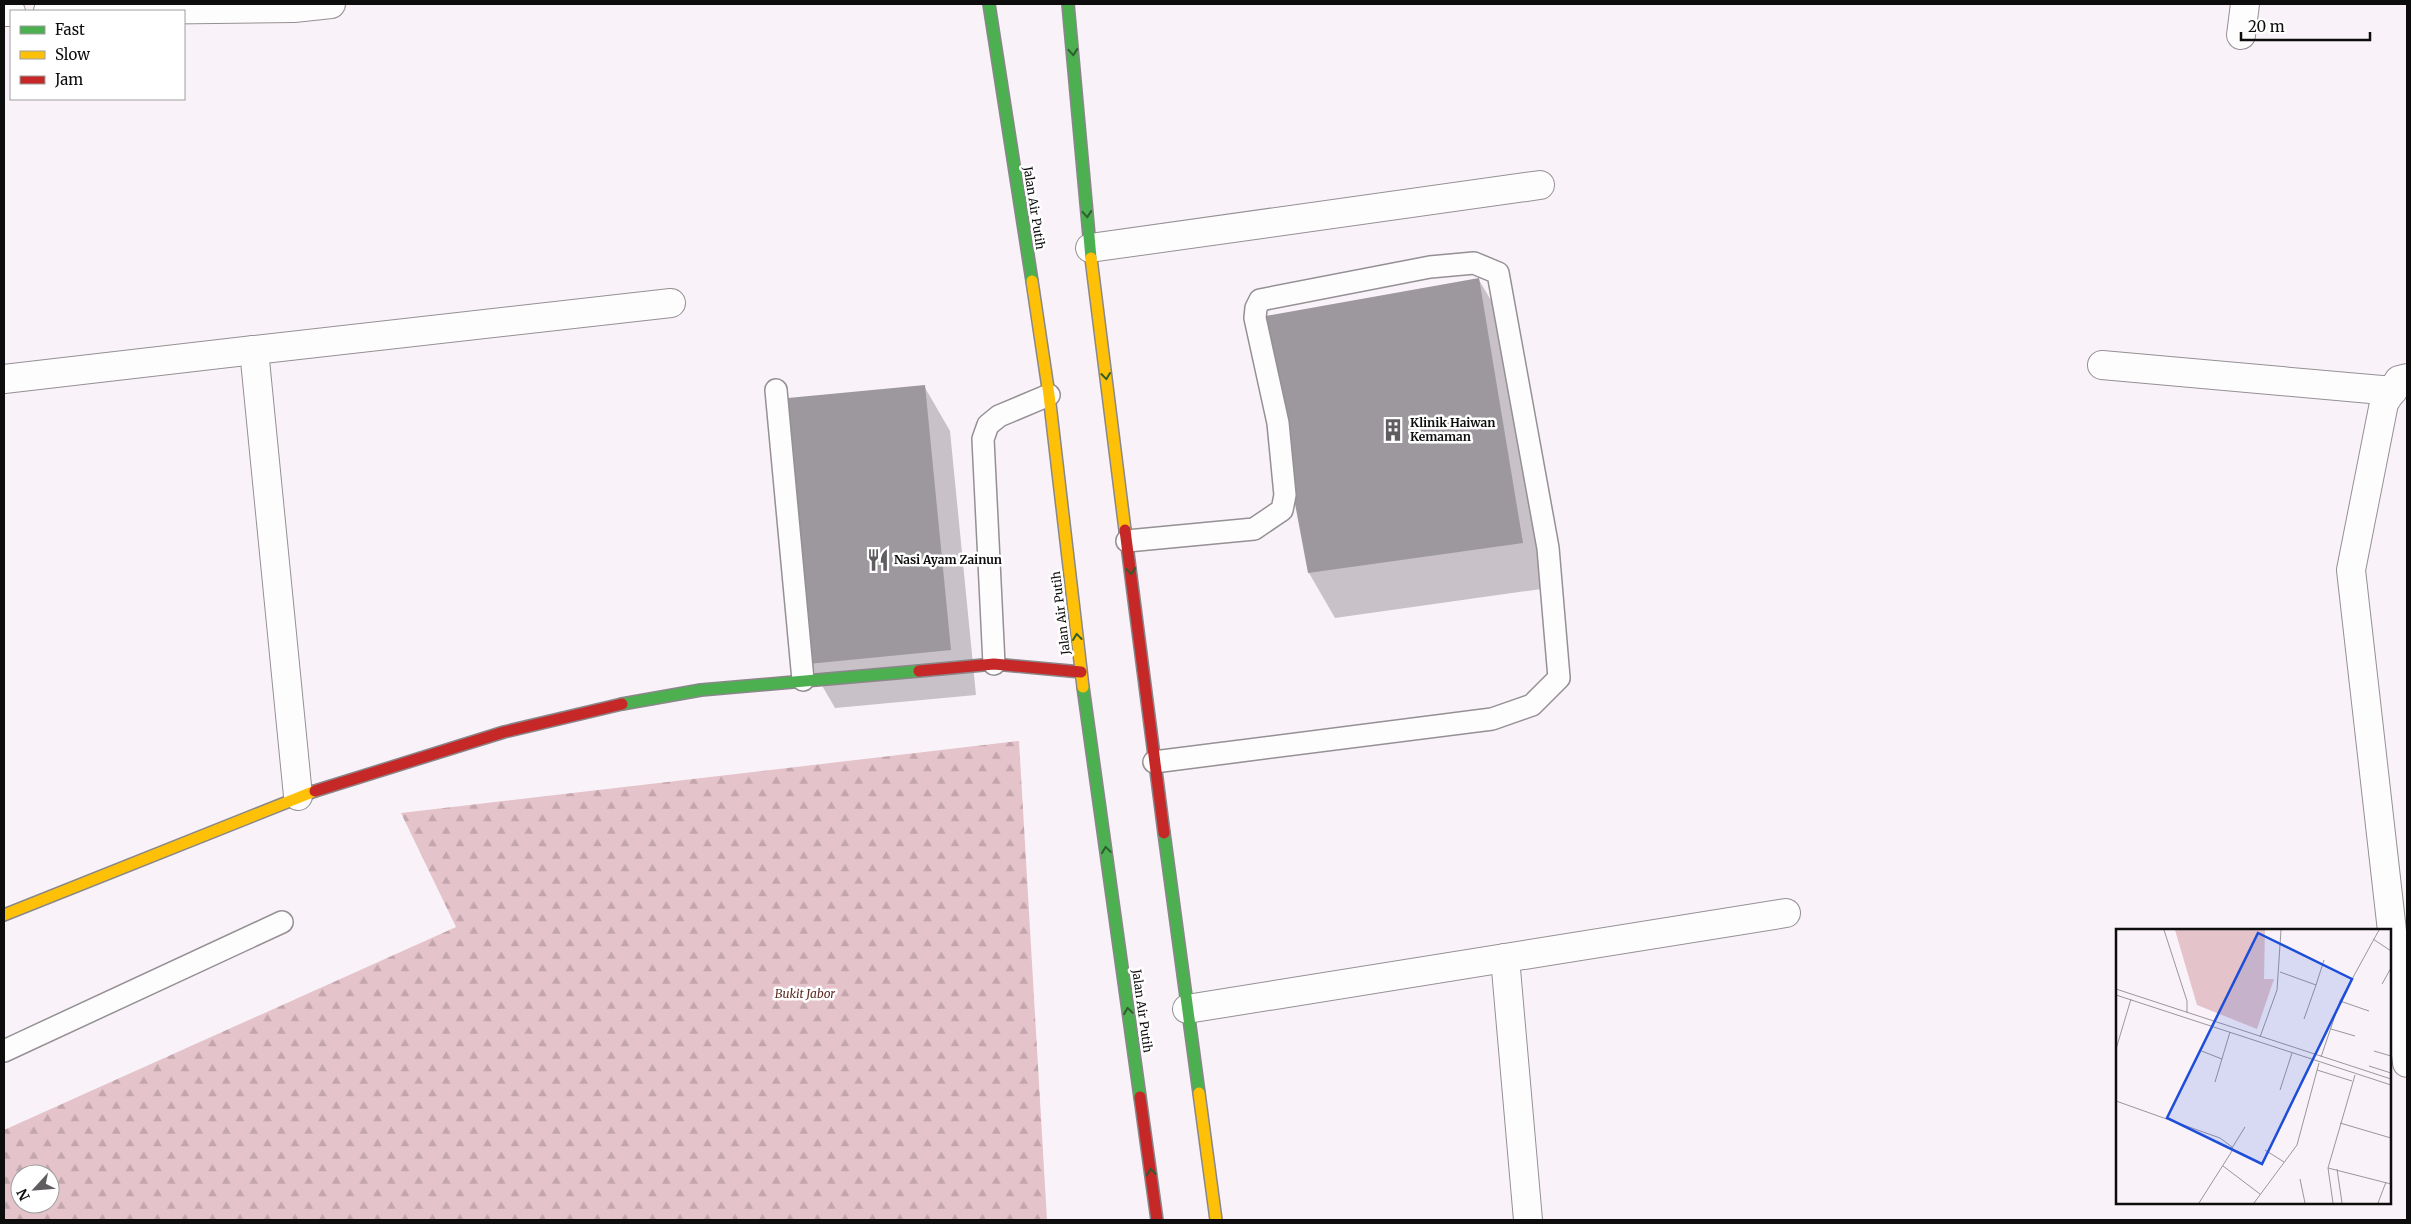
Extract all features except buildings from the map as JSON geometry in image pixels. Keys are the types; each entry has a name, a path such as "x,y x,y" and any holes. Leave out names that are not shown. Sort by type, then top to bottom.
{"main road":[{"name":"Jalan Air Putih","path":"989,4 1049,395 1081,672 1157,1220"},
{"path":"1068,4 1090,248 1154,762 1216,1220"},
{"path":"4,916 298,796 504,732 600,708 701,690 994,664 1081,672"}],"street":[{"path":"97,10 331,4"},
{"path":"2241,34 2245,4"},
{"path":"1090,248 1540,185"},
{"path":"4,378 671,303"},
{"path":"254,350 298,796"},
{"path":"2102,365 2400,384"},
{"path":"2400,384 2384,403 2351,570 2407,1063"},
{"path":"1187,1009 1786,913"},
{"path":"1505,958 1528,1220"}],"lane":[{"path":"1127,542 1254,529 1282,510 1285,495 1278,423 1255,318 1256,308 1260,300 1430,267 1474,263 1498,273 1548,548 1559,678 1532,705 1492,719 1154,762"},
{"path":"776,390 803,680"},
{"path":"994,664 983,439 988,425 999,416 1049,395"},
{"path":"4,1051 282,922"}],"green space":[{"name":"Bukit Jabor","path":"1019,741 1047,1220 4,1220 4,1130 456,927 401,813"}],"traffic: fast":[{"path":"989,4 1032,281"},
{"path":"1068,4 1091,258"},
{"path":"622,704 701,690 919,671"},
{"path":"1083,687 1140,1097"},
{"path":"1164,833 1199,1093"}],"traffic: slow":[{"path":"1091,258 1125,530"},
{"path":"1032,281 1049,395 1083,687"},
{"path":"4,915 315,791"},
{"path":"1199,1093 1216,1220"}],"traffic: jam":[{"path":"1125,530 1164,833"},
{"path":"919,671 994,664 1081,672"},
{"path":"315,791 504,732 622,704"},
{"path":"1140,1097 1157,1220"}],"place":[{"name":"Klinik Haiwan Kemaman","path":"1393,430"},
{"name":"Nasi Ayam Zainun","path":"878,560"}]}
